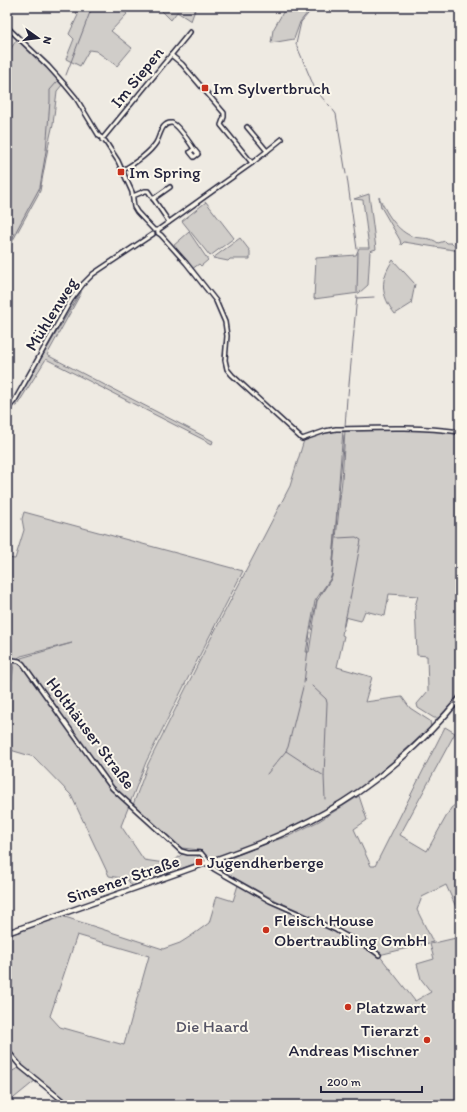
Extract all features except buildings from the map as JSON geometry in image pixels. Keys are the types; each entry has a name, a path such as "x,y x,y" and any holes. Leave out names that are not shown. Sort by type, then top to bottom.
{"main road":[{"name":"Sinsener Straße","path":"7,933 208,862 290,831 325,813 345,801 377,778 415,746 460,698"}],"street":[{"path":"7,27 48,66 76,98 98,136 103,138 122,171 133,196 134,207 137,212 162,235 216,301 225,322 227,336 225,360 227,369 302,439 336,429 410,428 440,429 460,432"},
{"name":"Im Siepen","path":"103,138 190,32"},
{"path":"171,55 182,64 224,113 221,125 252,163"},
{"path":"122,171 142,158 156,144 162,128 167,124 172,123 176,126 194,149"},
{"path":"247,127 267,150"},
{"name":"Mühlenweg","path":"7,410 15,400 71,300 93,274 153,234 156,235 157,231 252,163 282,139"},
{"path":"153,199 170,187"},
{"path":"133,196 146,191 149,192 169,222"},
{"name":"Holthäuser Straße","path":"7,659 19,661 22,664 112,788 181,851 188,853 201,853 219,872 270,901 336,930 373,950 379,955"},
{"path":"7,1050 21,1067 68,1105"}],"green space":[{"path":"78,7 120,7 127,14 111,31 132,48 117,66 96,51 89,50 80,66 66,59 74,39 69,34 78,15 76,13"},
{"path":"158,7 196,7 191,21 177,12 171,20"},
{"path":"286,7 312,7 300,22 294,39 271,43 273,30"},
{"path":"18,38 48,66 62,85 57,91 53,124 40,191 7,251 7,54"},
{"path":"369,194 376,249 370,251 368,285 359,293 314,299 316,258 356,255 359,248 369,248 363,200 354,199"},
{"path":"379,197 393,221 402,231 414,237 426,238 438,243 445,241 447,243 451,243 460,247 460,251 404,242 401,245 400,240 381,207"},
{"path":"206,202 234,238 210,256 182,221"},
{"path":"189,232 208,260 201,266 199,264 192,269 173,246"},
{"path":"240,238 250,251 250,259 230,259 228,261 213,258"},
{"path":"393,260 415,284 411,304 395,314 384,294 384,280"},
{"path":"81,291 47,355 213,441 212,444 46,359 16,407 16,401"},
{"path":"410,428 460,432 460,695 438,718 434,718 418,708 417,704 428,691 427,656 417,655 415,606 418,596 389,594 385,616 365,611 361,621 345,617 342,635 344,636 337,667 372,677 365,702 402,697 410,708 430,721 431,727 360,788 334,806 305,822 258,842 211,859 200,850 182,848 164,835 133,805 148,764 290,486 304,440 325,432 343,430 332,574 315,601 306,652 309,652 317,601 332,577 342,480 345,430"},
{"path":"24,512 243,571 146,762 121,826 144,860 171,864 182,854 198,855 198,863 132,886 127,879 109,876 71,795 34,757 7,749 7,714 14,664 21,658 72,643 21,656 15,660 7,659 7,558 15,559 24,530 22,519"},
{"name":"Die Haard","path":"445,727 455,733 400,835 427,851 451,808 460,801 460,916 446,885 422,897 417,910 433,942 379,955 415,1001 431,992 421,979 417,964 434,959 430,944 460,937 460,1105 69,1105 21,1067 7,1049 7,936 62,916 163,949 180,943 209,923 217,896 233,901 238,885 272,904 304,918 306,914 273,899 220,870 215,864 289,836 319,821 359,796 367,820 354,829 371,866 375,866","holes":["77,935 149,956 124,1045 60,1027 50,1016"]},
{"path":"20,1067 36,1080 9,1102 11,1105 7,1105 7,1074"}],"waterway":[{"path":"66,75 92,7"},
{"path":"314,7 301,22 296,44 315,89 325,101"},
{"path":"7,248 40,187 46,151 50,90 57,82"},
{"path":"328,104 331,107"},
{"path":"333,110 336,114 346,174"},
{"path":"347,177 357,249"},
{"path":"357,292 358,252"},
{"path":"354,328 357,296"},
{"path":"357,298 374,297"},
{"path":"348,395 354,331"},
{"path":"345,427 347,398"},
{"path":"320,595 331,579 332,574 344,435"},
{"path":"337,538 356,537 361,540 350,599"},
{"path":"311,629 317,599"},
{"path":"344,626 349,602"},
{"path":"304,683 310,632"},
{"path":"312,686 326,699 327,703 324,776 325,799"},
{"path":"267,774 288,747 303,687"},
{"path":"286,751 324,776"}],"place":[{"name":"Im Sylvertbruch","path":"205,88"},
{"name":"Im Spring","path":"121,172"},
{"name":"Jugendherberge","path":"199,862"},
{"name":"Fleisch House Obertraubling GmbH","path":"266,930"},
{"name":"Platzwart","path":"348,1007"},
{"name":"Tierarzt Andreas Mischner","path":"427,1040"}]}
